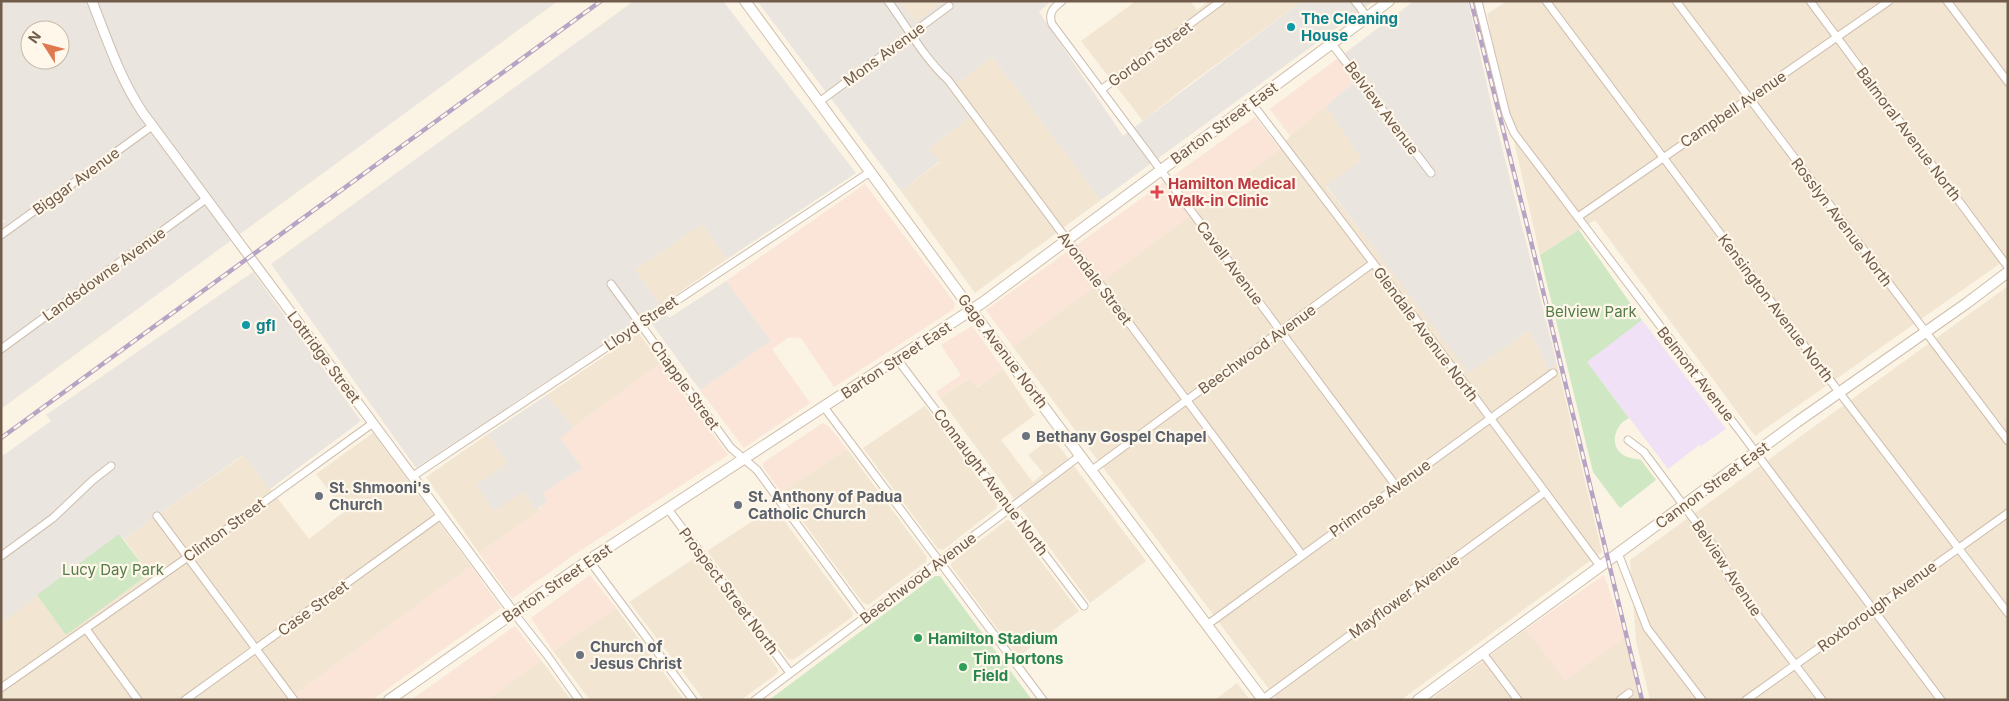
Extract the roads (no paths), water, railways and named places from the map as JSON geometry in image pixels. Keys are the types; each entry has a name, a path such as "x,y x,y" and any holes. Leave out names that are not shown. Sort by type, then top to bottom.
{"main road":[{"name":"Gage Avenue North","path":"745,1 972,310 1263,700"},
{"name":"Barton Street East","path":"389,700 589,560 972,310 1389,1"},
{"name":"Cannon Street East","path":"1418,700 1756,452 2008,272"}],"street":[{"name":"Lottridge Street","path":"92,1 134,100 152,126 579,700"},
{"name":"Avondale Street","path":"888,1 912,33 915,41 940,73 948,80 1302,555"},
{"name":"Cavell Avenue","path":"1062,1 1053,7 1051,13 1052,24 1396,486"},
{"name":"Gordon Street","path":"1102,89 1222,1"},
{"path":"1355,1 1367,17"},
{"name":"Belmont Avenue","path":"1478,1 1506,114 1514,133 1941,700"},
{"name":"Kensington Avenue North","path":"1546,1 1839,392 2008,613"},
{"name":"Rosslyn Avenue North","path":"1676,1 2008,441"},
{"name":"Balmoral Avenue North","path":"1810,1 2008,267"},
{"name":"Campbell Avenue","path":"1578,218 1889,1"},
{"path":"1947,1 2008,82"},
{"name":"Mons Avenue","path":"819,102 949,6"},
{"name":"Belview Avenue","path":"1332,44 1431,173"},
{"name":"Glendale Avenue North","path":"1251,102 1600,566"},
{"name":"Biggar Avenue","path":"1,235 152,126"},
{"name":"Lloyd Street","path":"413,476 870,172"},
{"name":"Landsdowne Avenue","path":"1,349 206,199"},
{"name":"Beechwood Avenue","path":"1092,470 1373,264"},
{"name":"Chapple Street","path":"611,284 731,448 757,470 866,618"},
{"name":"Connaught Avenue North","path":"897,359 1084,606"},
{"name":"Primrose Avenue","path":"1207,625 1553,373"},
{"path":"824,407 1043,700"},
{"name":"Clinton Street","path":"1,688 188,557 373,423"},
{"name":"Belview Avenue","path":"1628,440 1644,452 1720,555 1730,579 1822,700"},
{"name":"Beechwood Avenue","path":"755,700 1081,455"},
{"path":"1,556 53,518 93,480 111,466"},
{"name":"Mayflower Avenue","path":"1263,700 1545,492"},
{"name":"Prospect Street North","path":"668,509 790,673"},
{"name":"Roxborough Avenue","path":"1746,700 2008,513"},
{"path":"157,516 294,700"},
{"name":"Case Street","path":"185,700 441,516"},
{"path":"1618,553 1647,628 1702,700"},
{"path":"589,560 693,700"},
{"path":"86,629 138,700"},
{"path":"1482,652 1518,700"},
{"path":"1620,700 1629,693"}],"railway":[{"path":"1,438 601,1"},
{"path":"1471,1 1642,700"}],"place":[{"name":"The Cleaning House","path":"1291,27"},
{"name":"Hamilton Medical Walk-in Clinic","path":"1157,192"},
{"name":"gfl","path":"246,325"},
{"name":"Bethany Gospel Chapel","path":"1026,436"},
{"name":"St. Shmooni's Church","path":"319,496"},
{"name":"St. Anthony of Padua Catholic Church","path":"738,505"},
{"name":"Hamilton Stadium","path":"918,638"},
{"name":"Church of Jesus Christ","path":"580,655"},
{"name":"Tim Hortons Field","path":"963,667"}],"park label":[{"name":"Belview Park","path":"1591,311"},
{"name":"Lucy Day Park","path":"113,569"}]}
